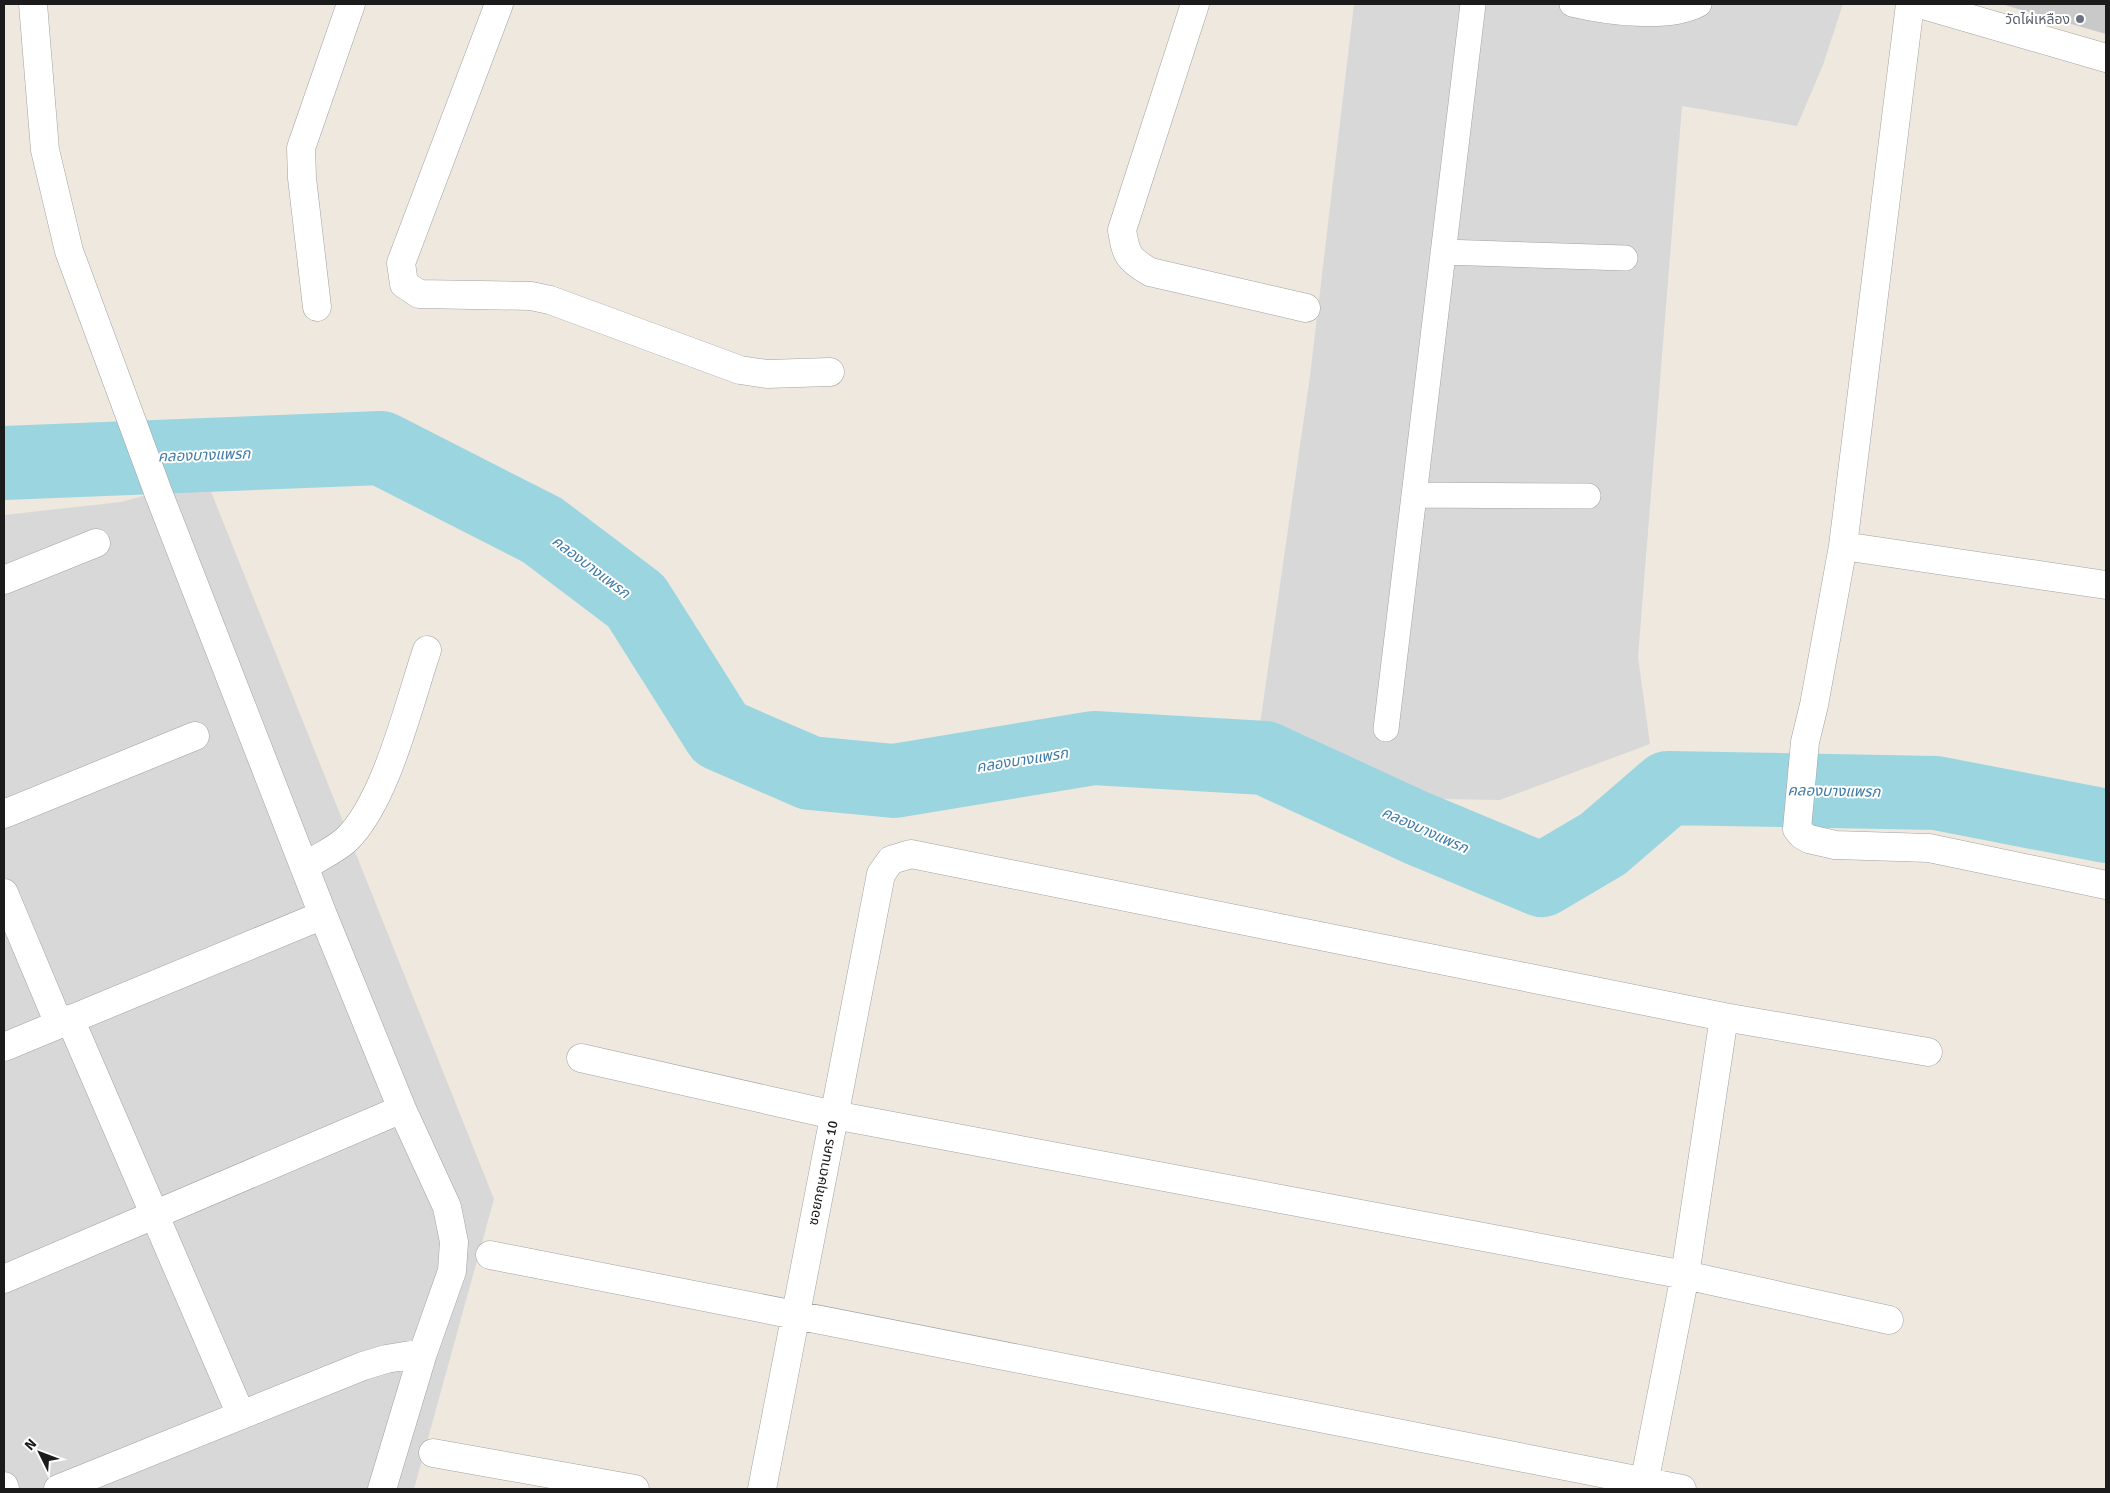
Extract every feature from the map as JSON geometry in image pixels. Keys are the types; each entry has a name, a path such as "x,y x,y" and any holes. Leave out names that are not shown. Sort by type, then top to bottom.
{"street":[{"path":"33,4 45,150 69,251 158,492 304,867 402,1109 447,1206 454,1242 452,1271 423,1353 382,1489"},
{"path":"317,307 302,178 302,148 351,4"},
{"path":"499,4 401,262 404,284 419,294 531,296 550,300 740,370 767,374 830,372"},
{"path":"1195,4 1122,230 1125,246 1132,261 1150,272 1306,308"},
{"path":"1910,4 1843,546 1814,705 1805,742 1797,829 1809,839 1835,845 1929,848 2106,884"},
{"path":"1920,4 2106,58"},
{"path":"4,580 96,544"},
{"path":"1843,546 2106,585"},
{"path":"304,867 346,840 369,809 390,762 427,650"},
{"path":"4,814 195,736"},
{"name":"ซอยกฤษดานคร 10","path":"762,1489 881,874 891,860 910,854 1724,1016"},
{"path":"4,893 155,1214 241,1415"},
{"path":"4,1047 323,915"},
{"path":"1644,1486 1685,1275 1724,1016 1928,1052"},
{"path":"580,1058 834,1115 1685,1275 1889,1320"},
{"path":"4,1279 402,1109"},
{"path":"490,1255 1644,1486 1682,1489"},
{"path":"58,1489 112,1479 241,1415 363,1366 386,1359 423,1353"},
{"path":"433,1453 635,1489"}],"lane":[{"path":"1386,729 1473,4"},
{"path":"1572,4 1600,10 1662,14 1700,4"},
{"path":"1443,252 1625,258"},
{"path":"1414,496 1588,496"}],"shaded area":[{"path":"1354,4 1843,4 1823,65 1797,126 1682,106 1638,657 1650,744 1500,800 1387,798 1259,731 1310,376"},
{"name":"วัดไผ่เหลือง","path":"2001,4 2106,4 2106,34"},
{"path":"206,479 494,1199 414,1489 4,1489 4,515 121,502"}],"waterway":[{"name":"คลองบางแพรก","path":"4,463 381,448 542,530 636,601 720,734 810,773 894,781 1094,748 1265,758 1417,828 1542,880 1603,844 1668,788 1936,793 2106,826"}],"place":[{"name":"วัดไผ่เหลือง","path":"2080,19"}]}
